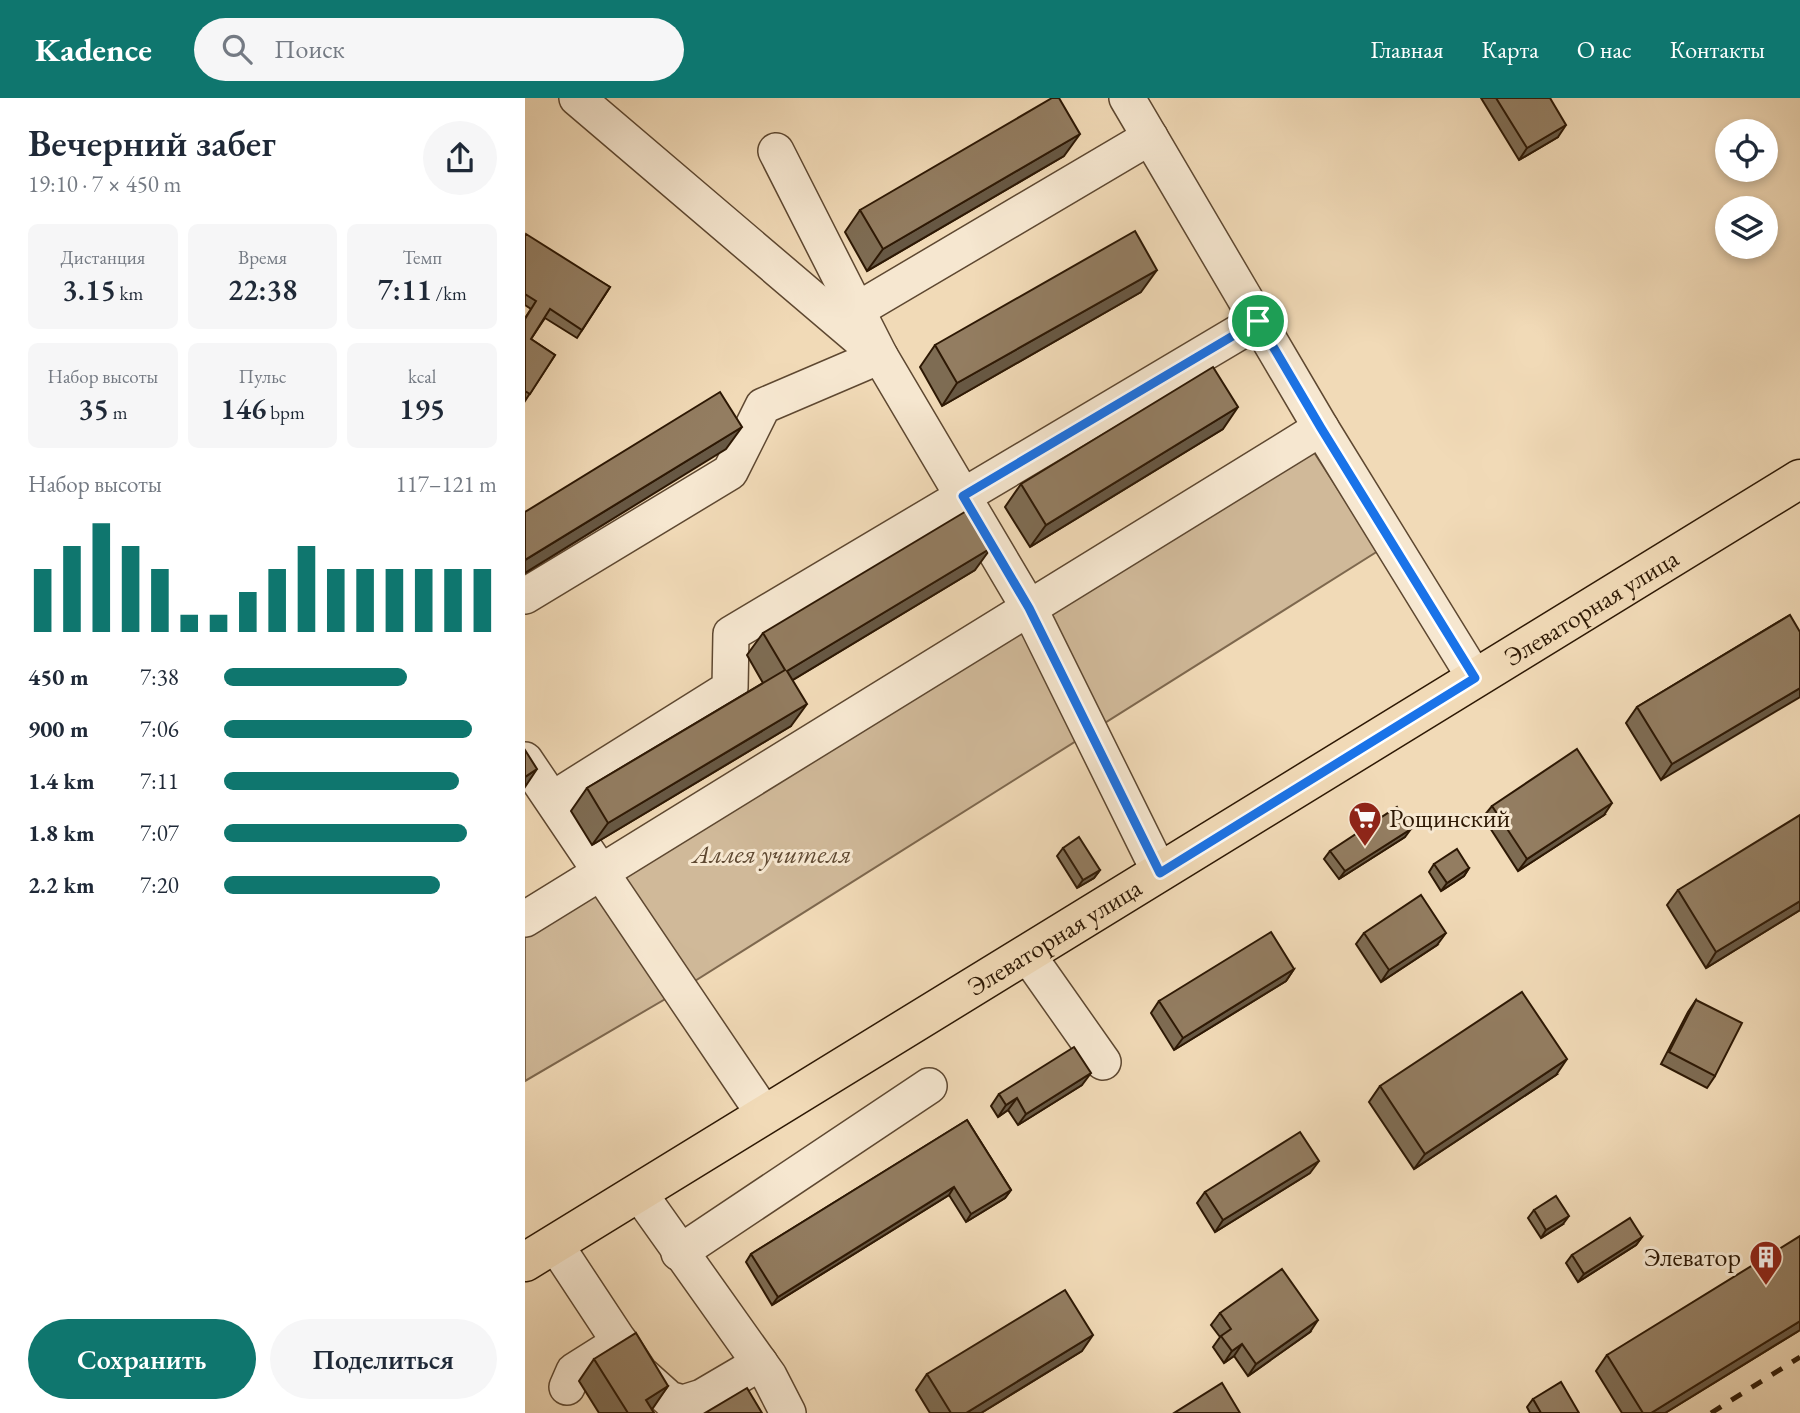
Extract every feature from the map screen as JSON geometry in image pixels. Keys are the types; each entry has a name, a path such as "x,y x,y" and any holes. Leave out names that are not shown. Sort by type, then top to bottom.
{"main road":[{"name":"Элеваторная улица","path":"540,1253 1800,479"}],"street":[{"path":"577,98 880,356"},
{"path":"1127,98 1321,428 1475,678"},
{"path":"856,310 1150,137"},
{"path":"776,151 880,356 1029,608 1160,873"},
{"path":"553,799 730,688 731,634 1258,321"},
{"path":"525,596 730,472 763,406 880,356"},
{"path":"525,919 1321,428"},
{"path":"525,760 764,1114"},
{"path":"1027,954 1103,1062"},
{"path":"679,1253 929,1086"},
{"path":"639,1193 679,1253 760,1363 788,1413"},
{"path":"540,1253 620,1342 639,1373 669,1399 683,1404 702,1397 760,1363"},
{"path":"567,1387 574,1371 620,1342"}],"green space":[{"name":"Аллея учителя","path":"1308,443 1378,551 679,991 525,1081 525,936"}],"building":[{"path":"1052,98 1059,98 1080,134 883,249 860,210"},
{"path":"1496,98 1550,98 1566,125 1527,148"},
{"path":"1135,231 1157,270 957,383 935,345"},
{"path":"526,234 610,287 582,330 550,309 531,339 555,355 530,394 525,391 525,319 536,301 525,294"},
{"path":"1213,367 1238,407 1046,525 1021,484"},
{"path":"720,392 742,427 525,560 525,512"},
{"path":"968,510 991,548 787,671 807,704 608,823 587,788 785,670 763,633"},
{"path":"1790,615 1800,632 1800,688 1672,764 1637,707"},
{"path":"1577,749 1612,803 1527,859 1492,806"},
{"path":"525,750 537,769 525,777"},
{"path":"1397,807 1411,829 1345,871 1330,851"},
{"path":"1800,815 1800,901 1716,952 1678,890"},
{"path":"1079,837 1100,870 1083,880 1063,848"},
{"path":"1457,849 1469,868 1447,883 1434,864"},
{"path":"1421,895 1446,933 1389,970 1364,933"},
{"path":"1271,932 1294,969 1183,1038 1159,1001"},
{"path":"1522,992 1567,1059 1425,1154 1380,1086"},
{"path":"1696,1000 1742,1023 1715,1076 1669,1052"},
{"path":"1074,1047 1091,1073 1026,1114 1017,1098 1006,1105 999,1094"},
{"path":"967,1120 1011,1190 971,1214 954,1187 778,1297 751,1254"},
{"path":"1300,1132 1319,1161 1223,1220 1205,1192"},
{"path":"1556,1196 1569,1216 1546,1230 1534,1210"},
{"path":"1630,1218 1642,1237 1584,1274 1572,1255"},
{"name":"Элеватор","path":"1800,1236 1800,1321 1651,1413 1643,1413 1607,1355"},
{"path":"1282,1269 1318,1320 1256,1364 1242,1344 1232,1351 1221,1336 1231,1329 1220,1313"},
{"path":"1065,1290 1093,1335 966,1413 951,1413 927,1374"},
{"path":"636,1333 668,1386 646,1400 654,1413 628,1413 594,1359"},
{"path":"1561,1382 1579,1413 1541,1413 1533,1399"},
{"path":"1222,1383 1240,1413 1174,1413"},
{"path":"747,1388 762,1413 705,1413"}],"railway":[{"path":"1711,1413 1800,1357"}],"place":[{"name":"Рощинский","path":"1365,848"},
{"name":"Элеватор","path":"1766,1287"}],"route":[{"path":"1258,321 1475,678 1160,873 1029,608 963,496 1258,321"}]}
